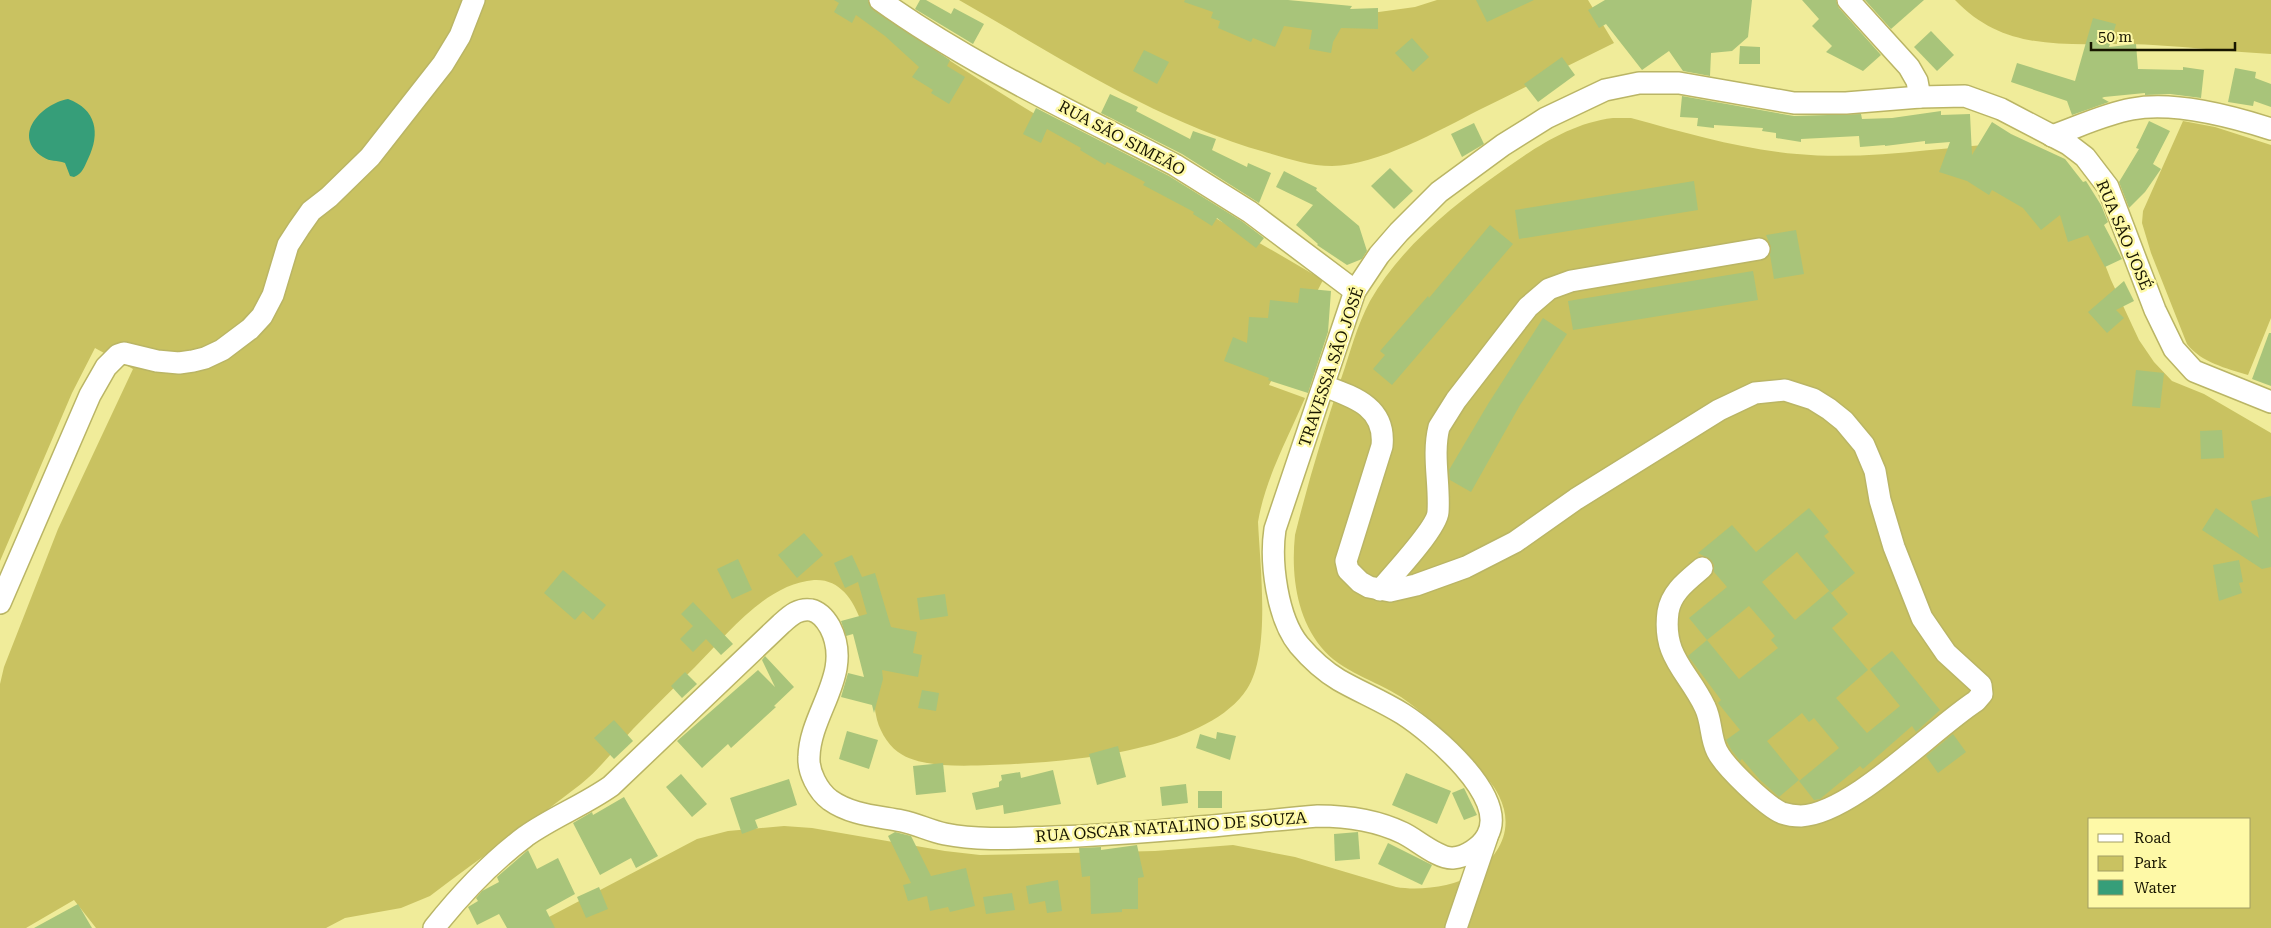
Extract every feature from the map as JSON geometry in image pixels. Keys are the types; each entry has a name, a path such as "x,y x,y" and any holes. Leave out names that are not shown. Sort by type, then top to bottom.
{"street":[{"path":"0,603 97,380 112,360 124,353 157,361 179,363 193,361 222,350 250,329 262,316 273,295 288,245 299,228 311,212 370,157 443,64 460,36 474,0"},
{"name":"RUA SÃO SIMEÃO","path":"880,0 906,19 988,66 1204,183 1250,212 1355,291"},
{"path":"1848,0 1909,67 1918,81 1920,97"},
{"name":"TRAVESSA SÃO JOSÉ","path":"1486,837 1492,822 1488,801 1474,780 1455,758 1429,734 1403,714 1339,680 1310,657 1292,634 1280,597 1273,556 1275,529 1355,291 1365,274 1398,232 1446,186 1503,145 1546,118 1605,90 1629,84 1672,83 1794,103 1846,103 1920,97"},
{"name":"RUA SÃO JOSÉ","path":"1920,97 1965,96 2001,109 2076,150 2096,170 2108,187 2155,310 2174,349 2194,371 2271,402"},
{"path":"2052,136 2129,109 2161,106 2182,108 2271,129"},
{"path":"2096,170 2087,150 2089,133 2100,123 2129,109"},
{"path":"1380,590 1406,560 1437,516 1436,446 1439,427 1511,327 1540,294 1555,286 1571,281 1759,249"},
{"path":"1324,386 1363,403 1374,413 1381,428 1382,446 1346,561 1348,570 1360,582 1380,590 1400,590 1466,567 1483,559 1515,542 1607,479 1719,410 1755,393 1785,390 1808,397 1829,409 1844,421 1864,445 1875,471 1880,500 1892,542 1922,618 1946,653 1981,685 1982,694 1976,701 1853,797 1803,816 1782,813 1736,775 1721,759 1713,742 1706,709 1672,655 1668,621 1671,603 1682,585 1702,568"},
{"name":"RUA OSCAR NATALINO DE SOUZA","path":"434,928 456,900 490,867 527,836 590,801 611,786 781,624 793,614 806,610 815,611 825,619 833,635 838,654 831,686 811,740 808,760 810,769 814,780 830,799 855,812 871,817 909,822 946,834 968,837 1102,835 1318,816 1338,816 1366,821 1402,832 1448,858 1461,856 1481,844 1486,837"},
{"path":"1456,928 1486,837"}],"green space":[{"path":"0,0 861,0 942,56 1025,108 1323,280 1269,385 1305,398 1271,474 1261,506 1258,522 1262,585 1262,632 1254,673 1247,689 1227,711 1199,728 1165,741 1129,750 1091,757 1019,764 955,766 918,761 894,749 879,725 875,712 873,675 866,639 861,621 853,604 843,591 830,582 814,580 796,584 779,591 748,613 641,721 588,778 430,896 401,908 345,918 326,928 96,928 74,900 26,928 0,928 0,684 4,667 58,529 133,369 95,348 72,393 0,561"},
{"path":"959,0 1240,0 1357,15 1415,7 1437,0 1588,0 1614,43 1407,146 1369,160 1350,164 1323,166 1265,152 1185,123 1070,65"},
{"path":"1955,0 2271,0 2271,54 2153,45 2048,43 2023,39 1999,31 1977,19"},
{"path":"1613,118 1631,118 1734,144 1776,152 1824,156 1852,156 2016,143 2088,221 2111,280 2139,340 2154,362 2172,381 2204,394 2271,433 2271,928 528,928 697,839 728,831 784,826 812,828 945,851 980,855 1155,851 1233,845 1295,857 1405,888 1446,885 1465,878 1483,867 1497,850 1505,830 1504,808 1499,796 1471,760 1429,719 1401,697 1338,663 1321,647 1306,622 1297,594 1294,564 1295,535 1316,456 1354,339 1365,310 1382,282 1412,246 1465,198 1528,153 1554,137 1583,125"},
{"path":"2183,121 2215,127 2271,145 2271,318 2248,375 2207,360 2187,344 2151,253 2142,223 2143,211"}],"water":[{"path":"68,99 85,109 90,116 95,131 88,159 81,172 74,177 70,176 65,163 48,160 43,157 34,149 30,140 33,122 40,114 48,107"}],"building":[{"path":"834,0 868,0 873,10 950,60 947,66 965,77 949,104 931,93 933,90 912,77 919,67 885,36 856,15 852,23 834,12 839,3"},
{"path":"920,0 926,0 951,14 954,8 984,24 973,44 915,9"},
{"path":"1185,0 1288,0 1352,6 1350,9 1378,8 1378,29 1341,28 1333,42 1331,53 1309,49 1312,30 1284,26 1275,47 1253,38 1251,42 1218,28 1220,21 1211,18 1213,12 1184,2"},
{"path":"1476,0 1534,0 1487,22"},
{"path":"1605,0 1752,0 1748,37 1732,51 1711,53 1710,76 1683,71 1669,51 1642,70 1606,24 1599,28 1588,10"},
{"path":"1802,0 1836,0 1839,8 1881,55 1863,71 1826,52 1832,46 1812,26 1819,19"},
{"path":"1865,0 1924,0 1891,29"},
{"path":"2093,18 2116,24 2109,47 2136,44 2138,69 2183,70 2183,67 2204,70 2201,98 2170,94 2145,95 2145,93 2104,97 2102,98 2109,102 2072,115 2067,101 2011,82 2017,63 2075,81"},
{"path":"1931,31 1954,55 1937,71 1914,47"},
{"path":"1412,38 1429,57 1413,72 1395,53"},
{"path":"1740,46 1760,47 1760,64 1739,64"},
{"path":"1144,50 1169,62 1157,84 1133,71"},
{"path":"1562,57 1575,75 1538,102 1524,84"},
{"path":"2235,68 2256,72 2255,78 2271,84 2271,107 2254,101 2253,106 2228,102"},
{"path":"1110,94 1138,107 1136,111 1190,139 1193,131 1216,139 1212,150 1247,167 1248,163 1271,173 1259,203 1182,154 1101,113"},
{"path":"1682,96 1794,116 1861,114 1862,119 1892,118 1941,111 1941,115 1970,114 1972,155 1992,122 2011,134 2065,159 2083,182 2086,181 2101,205 2108,222 2104,225 2122,259 2105,267 2088,235 2068,242 2060,215 2041,230 2023,208 1992,190 1989,195 1967,181 1939,172 1950,142 1925,144 1925,141 1860,147 1859,136 1801,139 1801,142 1776,138 1776,133 1762,131 1763,128 1714,125 1714,128 1697,126 1698,118 1680,117"},
{"path":"1036,108 1169,176 1243,222 1264,238 1256,248 1217,218 1212,226 1193,214 1194,212 1143,185 1145,182 1107,162 1105,165 1080,150 1081,148 1047,129 1041,143 1023,134"},
{"path":"2149,121 2170,131 2153,164 2161,169 2145,192 2129,208 2119,182 2139,149 2136,148"},
{"path":"1474,123 1484,144 1462,157 1451,134"},
{"path":"1390,168 1413,191 1394,209 1371,186"},
{"path":"1284,171 1317,188 1316,190 1359,226 1367,251 1362,259 1347,265 1317,245 1296,225 1313,205 1276,187"},
{"path":"1694,181 1698,210 1519,239 1515,210"},
{"path":"1490,225 1513,244 1392,385 1373,369 1385,355 1380,351 1428,296 1429,298"},
{"path":"1796,230 1804,274 1774,279 1770,255 1771,247 1766,235"},
{"path":"1753,271 1758,300 1573,330 1568,301"},
{"path":"2124,281 2134,301 2116,310 2124,318 2107,333 2088,312"},
{"path":"1300,288 1331,291 1328,332 1308,393 1268,380 1269,378 1224,361 1233,337 1247,343 1249,317 1268,318 1270,300 1298,303"},
{"path":"1543,318 1567,334 1520,405 1471,492 1450,480 1449,470 1488,404"},
{"path":"2269,333 2271,333 2271,386 2252,379"},
{"path":"2136,370 2164,373 2160,408 2132,406"},
{"path":"2222,430 2224,458 2201,459 2200,431"},
{"path":"2271,496 2271,567 2262,569 2202,530 2216,508 2259,538 2251,501"},
{"path":"1809,508 1829,532 1824,536 1855,573 1831,593 1797,552 1762,582 1795,620 1829,591 1848,614 1832,628 1868,670 1836,698 1867,733 1900,706 1870,669 1892,651 1940,710 1916,732 1912,726 1863,769 1860,766 1820,799 1814,800 1799,781 1839,748 1814,718 1809,722 1802,713 1767,741 1799,780 1779,797 1760,780 1742,759 1740,761 1732,751 1726,740 1740,730 1718,703 1721,700 1688,656 1707,640 1689,618 1727,587 1714,572 1714,565 1711,560 1698,553 1732,525 1756,552","holes":["1749,606 1775,636 1771,640 1778,648 1739,679 1707,640"]},
{"path":"804,533 823,555 797,578 778,555"},
{"path":"852,555 862,577 875,573 891,627 917,632 913,653 922,655 918,677 882,670 883,679 874,713 872,705 841,697 848,673 864,677 853,634 846,636 841,621 867,614 858,582 845,588 834,563"},
{"path":"738,559 752,590 732,599 717,569"},
{"path":"2239,560 2243,582 2239,583 2242,593 2219,601 2213,565"},
{"path":"563,570 606,605 593,620 583,611 575,620 544,593"},
{"path":"945,594 948,616 920,620 917,598"},
{"path":"693,602 733,644 721,655 706,639 693,652 680,639 693,626 681,614"},
{"path":"765,656 794,687 774,706 776,707 731,748 728,744 702,768 677,741 758,670 775,687 762,660"},
{"path":"685,672 697,684 682,698 671,686"},
{"path":"922,690 939,693 936,711 918,708"},
{"path":"614,720 633,741 614,759 594,738"},
{"path":"847,731 878,740 869,769 839,759"},
{"path":"1217,732 1236,736 1230,760 1196,748 1200,734 1216,739"},
{"path":"1953,734 1966,752 1938,773 1926,756"},
{"path":"1118,746 1126,777 1097,785 1089,754"},
{"path":"943,763 946,792 916,795 913,766"},
{"path":"1053,770 1061,804 1004,814 1003,805 976,810 972,793 999,787 999,782 1002,780 1001,775 1020,772 1021,778"},
{"path":"1406,773 1451,791 1437,824 1392,805"},
{"path":"681,774 707,804 692,817 666,787"},
{"path":"789,779 797,805 755,820 758,828 742,834 730,798"},
{"path":"1186,784 1188,803 1162,806 1160,787"},
{"path":"1464,788 1477,815 1464,820 1452,793"},
{"path":"1198,791 1222,791 1222,808 1198,808"},
{"path":"624,797 658,856 636,868 631,858 600,875 573,823 592,812 593,815"},
{"path":"895,832 911,836 931,876 966,868 975,906 950,912 948,907 930,911 927,896 908,901 903,885 911,883 888,836"},
{"path":"1358,832 1360,859 1335,861 1334,834"},
{"path":"1388,843 1432,865 1422,885 1378,864"},
{"path":"1137,845 1144,877 1138,878 1138,909 1122,909 1122,912 1091,914 1090,876 1082,877 1079,848 1101,847 1101,850"},
{"path":"528,850 537,869 558,858 575,894 546,910 555,928 507,928 499,914 477,925 468,907 478,901 476,898 482,891 499,882 497,877"},
{"path":"1058,880 1062,911 1047,913 1045,901 1029,904 1026,886"},
{"path":"599,887 608,909 586,918 577,897"},
{"path":"1012,893 1015,910 986,914 983,897"},
{"path":"78,904 92,928 34,928"}]}
